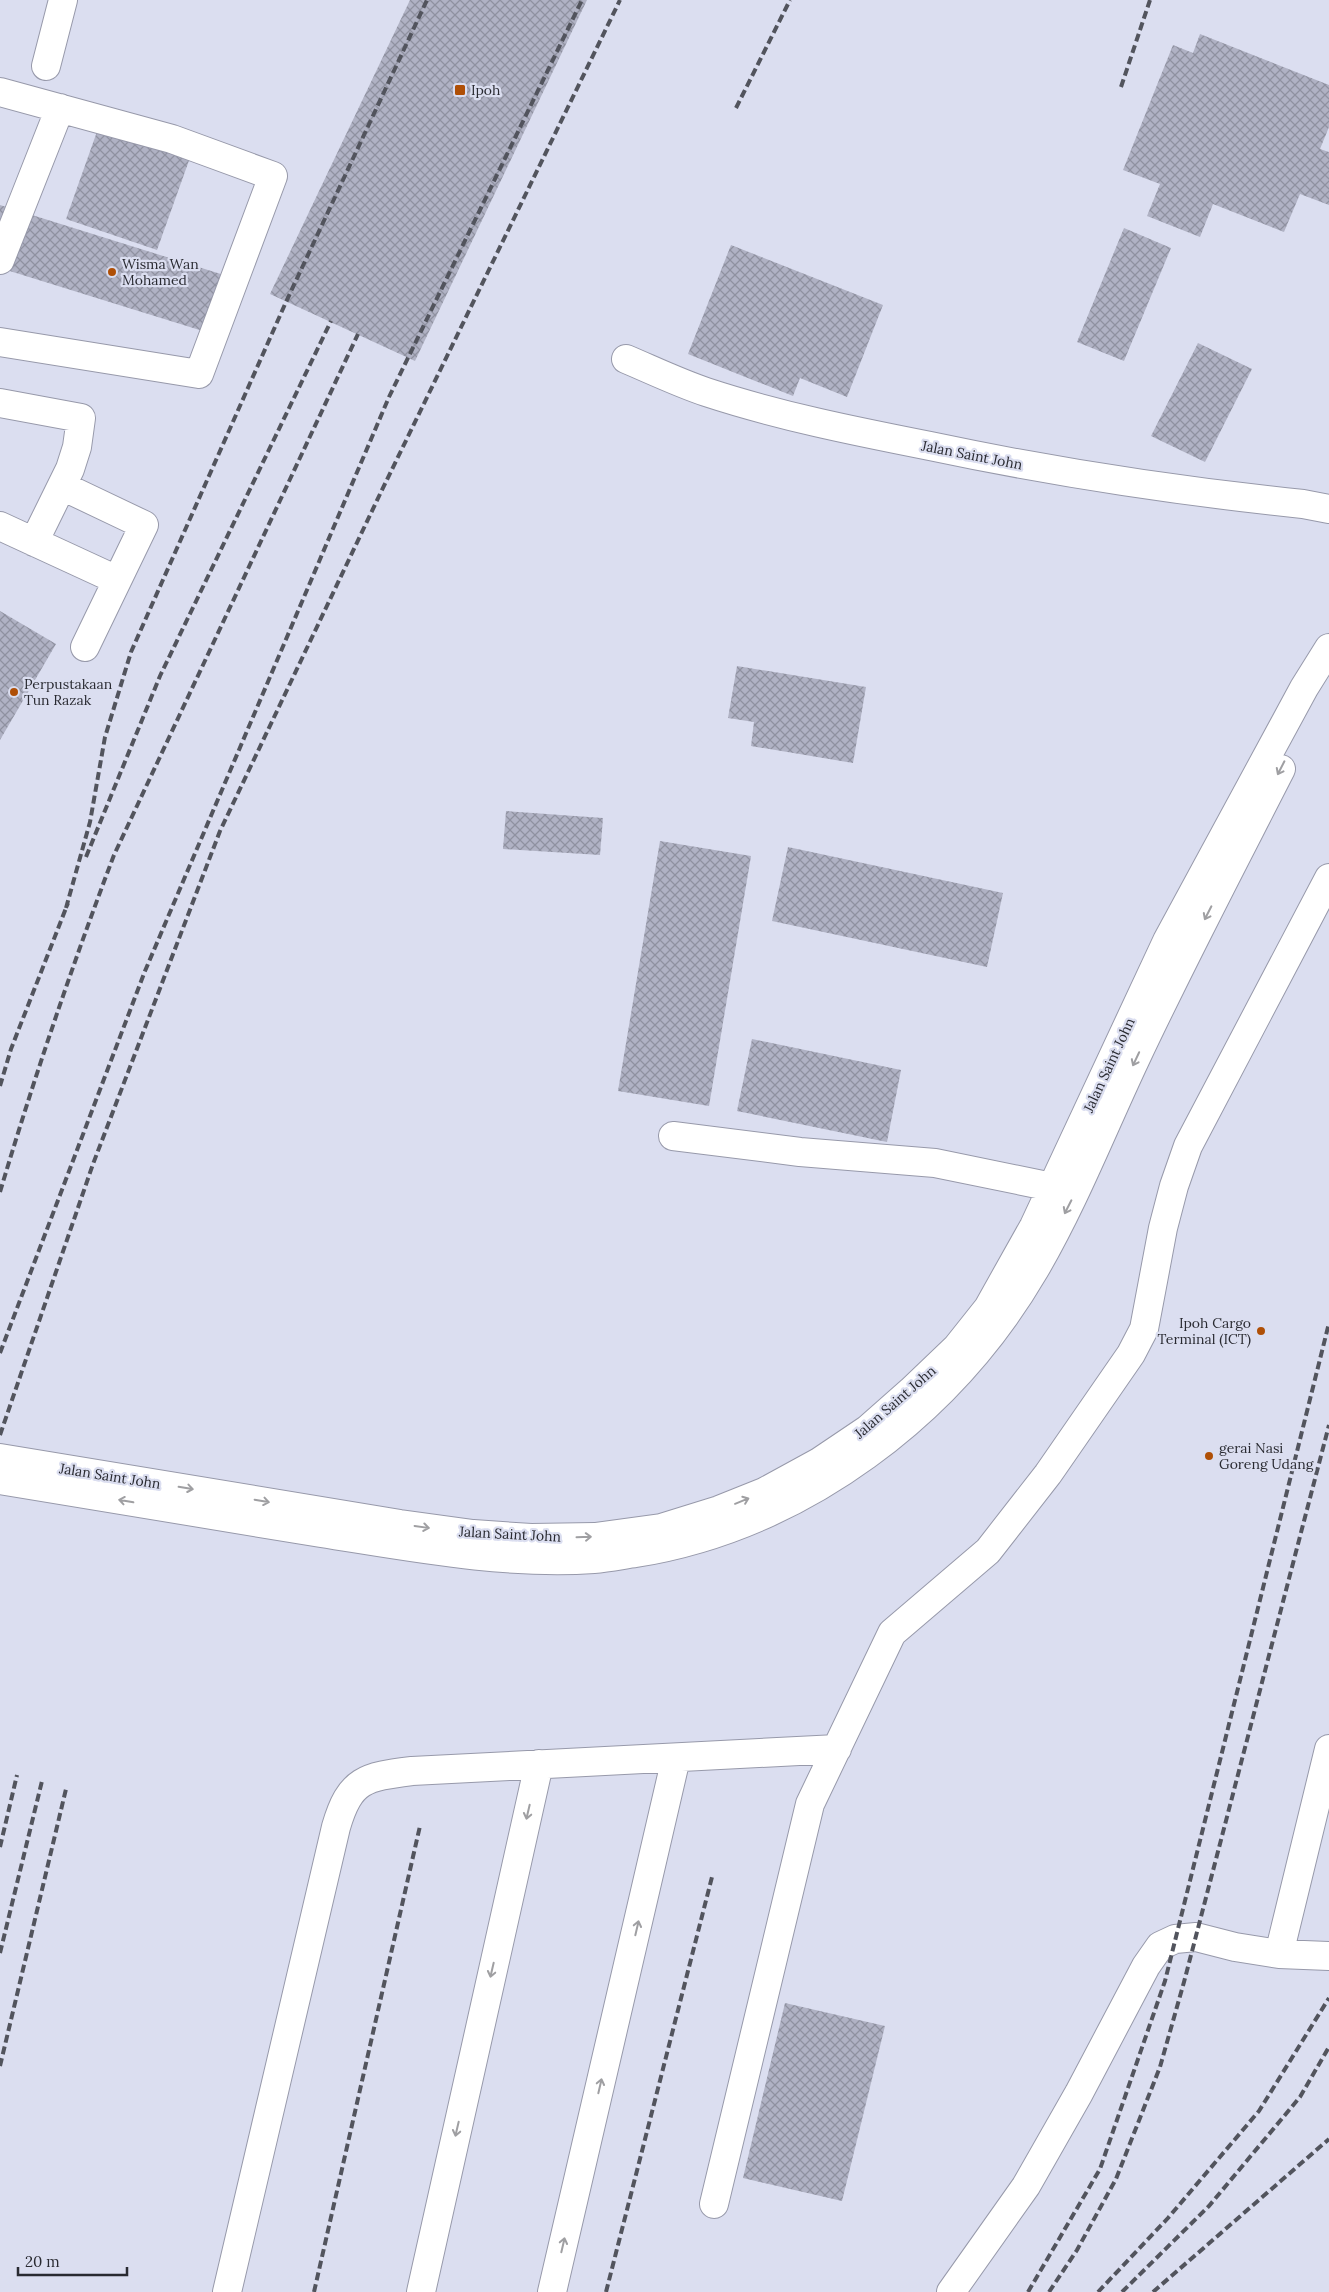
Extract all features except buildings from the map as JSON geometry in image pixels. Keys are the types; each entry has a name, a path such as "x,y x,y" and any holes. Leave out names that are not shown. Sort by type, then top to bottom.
{"street":[{"path":"46,66 63,0"},
{"path":"0,92 172,139 273,176 199,374 0,342"},
{"path":"0,260 60,108"},
{"name":"Jalan Saint John","path":"626,358 704,391 768,411 840,428 1010,463 1111,480 1303,504 1329,509"},
{"path":"0,403 81,418 77,447 62,486 34,542"},
{"path":"62,486 144,525 85,647"},
{"path":"0,526 117,580"},
{"name":"Jalan Saint John","path":"0,1480 400,1524 473,1534 531,1538 595,1536 661,1528 719,1510 764,1492 819,1462 868,1429 911,1391 957,1347 988,1308 1034,1226 1168,941 1304,688 1329,648"},
{"name":"Jalan Saint John","path":"0,1458 211,1504 474,1555 531,1559 596,1559 667,1548 725,1530 774,1510 832,1480 925,1407 972,1360 1003,1318 1033,1272 1073,1197 1136,1058 1189,951 1318,696 1329,679"},
{"path":"714,2204 810,1804 892,1633 988,1551 1048,1474 1132,1354 1144,1329 1163,1228 1174,1186 1188,1146 1329,878"},
{"path":"673,1136 800,1152 935,1163 1052,1187"},
{"path":"227,2292 342,1805 355,1786 380,1775 412,1770 837,1749"},
{"path":"1279,1954 1329,1750"},
{"path":"552,2292 676,1758"},
{"path":"421,2292 538,1764"},
{"path":"951,2292 1026,2186 1079,2093 1146,1966 1160,1946 1175,1939 1196,1937 1235,1947 1279,1954 1329,1956"}],"railway":[{"path":"66,908 90,822 105,737 131,652 286,302 427,0"},
{"path":"0,1353 145,971 389,397 582,0"},
{"path":"0,1435 93,1164 220,831 381,492 620,0"},
{"path":"736,108 790,0"},
{"path":"1121,87 1150,0"},
{"path":"86,857 160,676 331,321"},
{"path":"0,1192 54,1022 114,855 358,334"},
{"path":"0,1086 11,1049 68,903"},
{"path":"1028,2292 1100,2169 1165,1981 1329,1323"},
{"path":"1049,2292 1077,2250 1116,2179 1160,2067 1184,1982 1329,1425"},
{"path":"0,1847 17,1775"},
{"path":"0,1953 42,1781"},
{"path":"0,2066 66,1789"},
{"path":"314,2292 420,1826"},
{"path":"606,2292 712,1877"},
{"path":"1098,2292 1168,2218 1259,2111 1329,1998"},
{"path":"1122,2292 1209,2206 1300,2097 1329,2047"},
{"path":"1153,2292 1329,2139"}],"place":[{"name":"Ipoh","path":"460,90"},
{"name":"Wisma Wan Mohamed","path":"112,272"},
{"name":"Perpustakaan Tun Razak","path":"14,692"},
{"name":"Ipoh Cargo Terminal (ICT)","path":"1261,1331"},
{"name":"gerai Nasi Goreng Udang","path":"1209,1456"}]}
